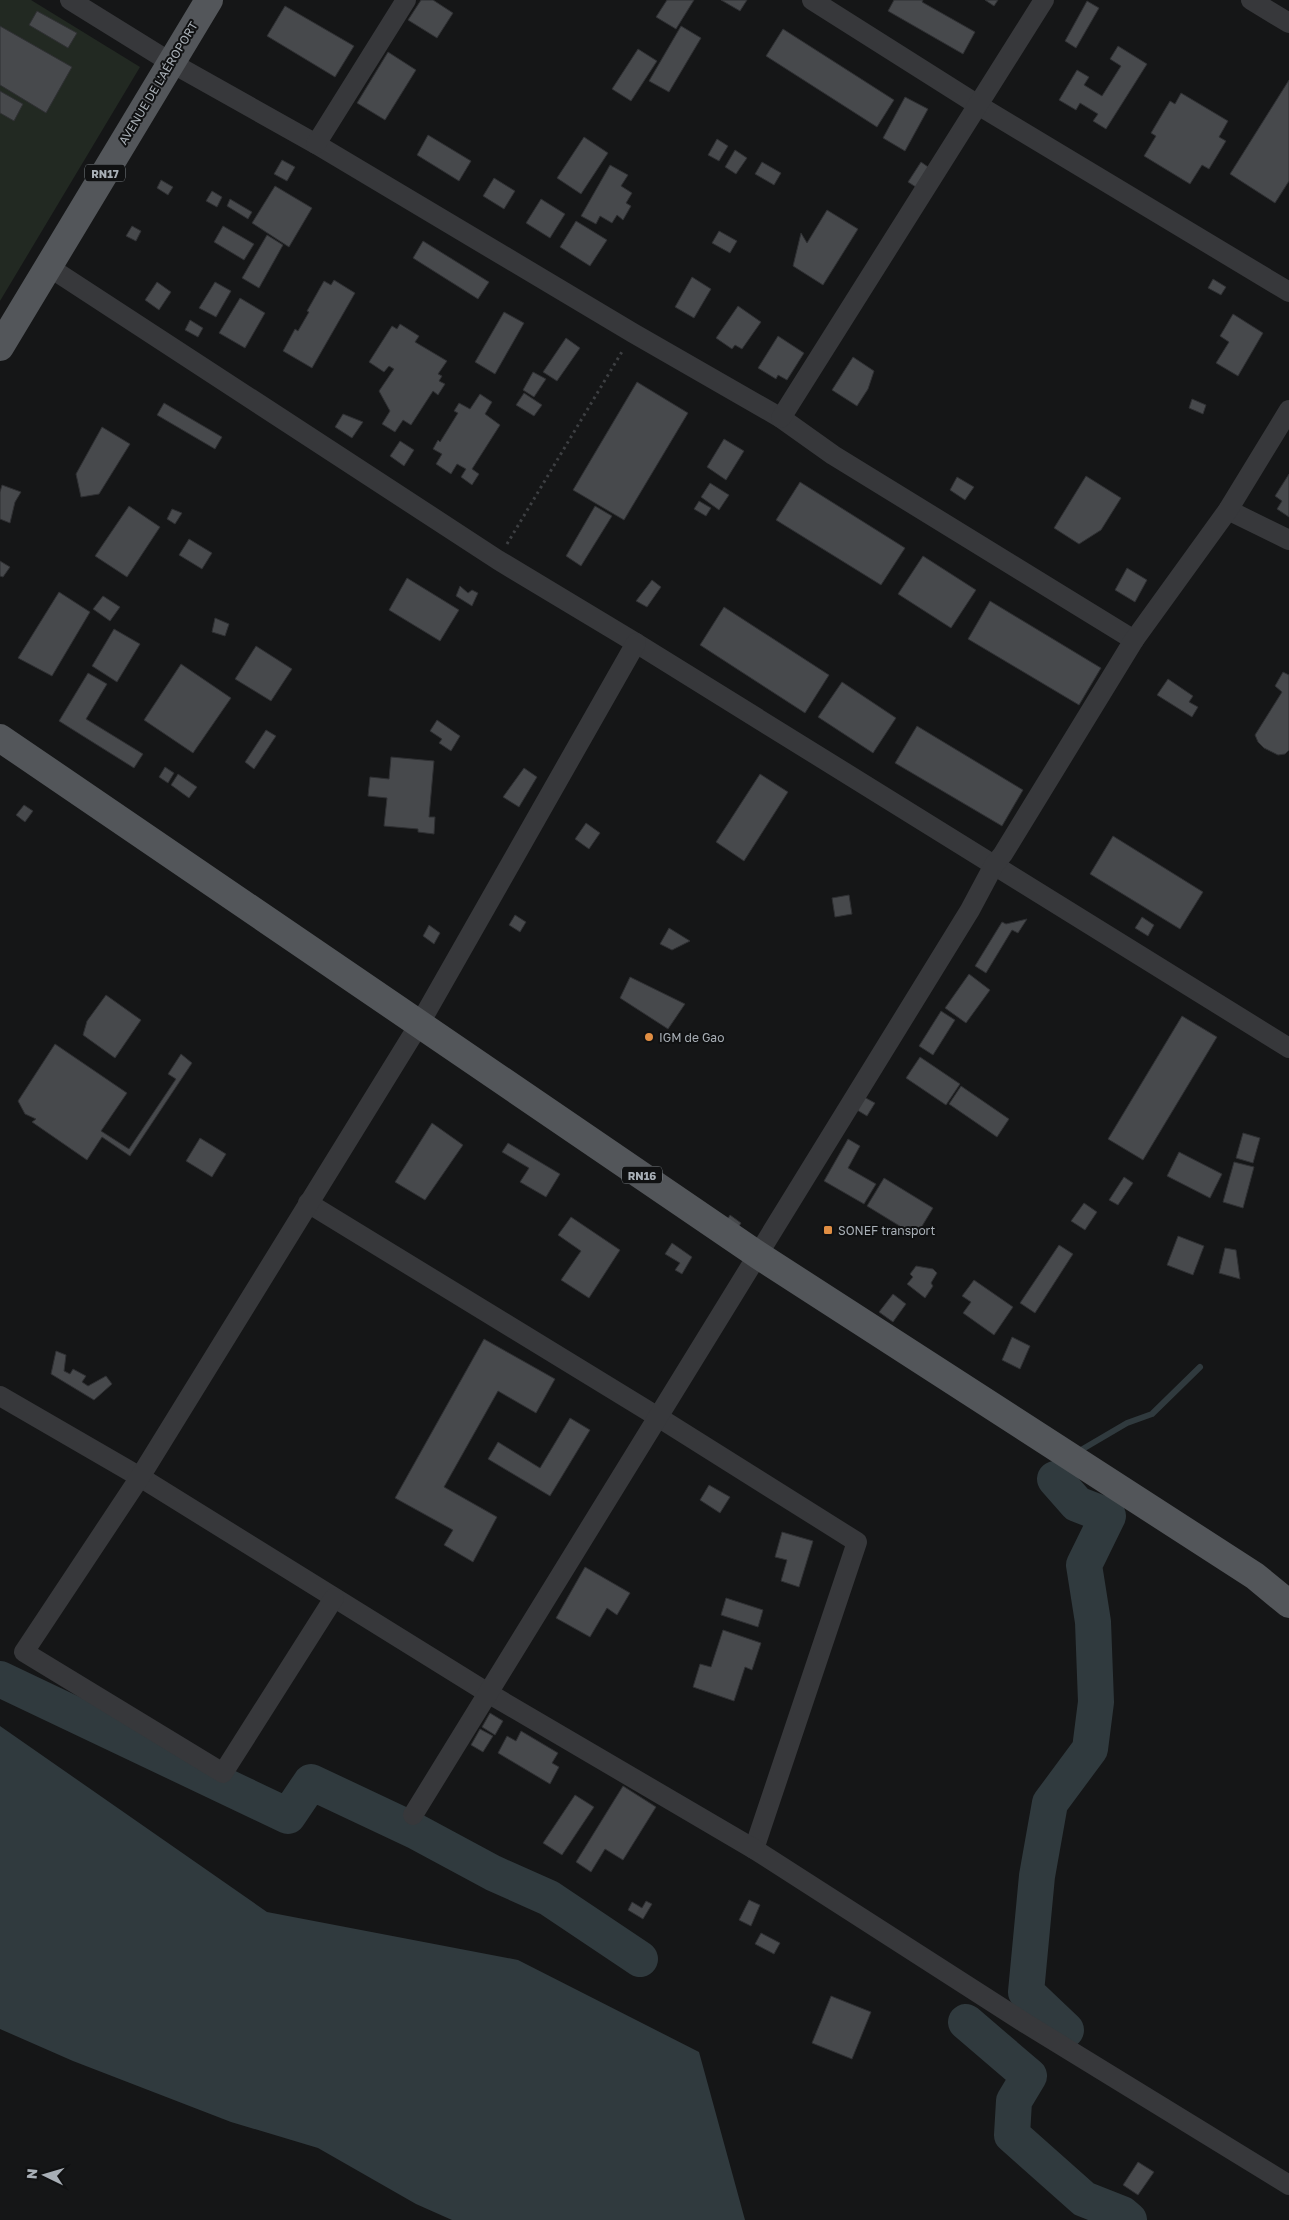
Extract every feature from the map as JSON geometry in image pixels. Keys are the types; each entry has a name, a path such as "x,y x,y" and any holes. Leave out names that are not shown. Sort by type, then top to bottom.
{"main road":[{"name":"AVENUE DE L'AÉROPORT","path":"0,347 209,0"},
{"name":"RN16","path":"0,738 758,1255 1254,1576 1289,1604"}],"street":[{"path":"70,0 170,62 316,144 633,333 781,418 834,455 1134,640"},
{"path":"316,144 406,0"},
{"path":"812,0 978,105 1289,292"},
{"path":"781,418 1044,0"},
{"path":"1251,0 1289,23"},
{"path":"49,267 498,560 636,643 1289,1048"},
{"path":"413,1815 970,910 994,865 1004,854 1134,640 1228,510 1289,410"},
{"path":"1228,510 1289,540"},
{"path":"334,1598 223,1773 24,1652 140,1477 420,1023 636,643"},
{"path":"308,1202 658,1416 857,1542 754,1849"},
{"path":"0,1396 140,1477 488,1693 754,1849 1025,2023 1289,2185"}],"path":[{"path":"498,560 633,333"}],"shaded area":[{"path":"0,0 31,0 140,67 0,301"},
{"path":"0,1726 267,1912 518,1960 699,2052 745,2220 452,2220 416,2204 318,2148 231,2122 73,2061 0,2029"}],"building":[{"path":"421,0 433,0 453,13 437,38 408,20"},
{"path":"667,0 694,0 676,29 656,17"},
{"path":"721,0 747,0 740,11"},
{"path":"894,0 923,0 922,2 975,32 963,54 888,11"},
{"path":"985,0 998,0 994,6"},
{"path":"1087,1 1099,8 1076,48 1065,41"},
{"path":"285,6 354,46 335,77 267,36"},
{"path":"37,11 77,33 68,48 29,25"},
{"path":"0,26 72,67 46,113 0,85"},
{"path":"681,26 701,38 669,92 649,81"},
{"path":"783,29 894,100 877,127 766,56"},
{"path":"1118,46 1147,64 1106,129 1093,121 1098,114 1080,103 1076,110 1059,100 1077,70 1089,77 1084,85 1102,96 1121,66 1110,59"},
{"path":"638,49 657,61 631,101 612,89"},
{"path":"388,52 416,70 385,120 357,103"},
{"path":"1289,80 1289,181 1275,203 1230,174"},
{"path":"0,91 23,104 14,121 0,113"},
{"path":"1181,93 1228,121 1219,137 1226,141 1209,169 1202,165 1190,184 1144,156 1156,136 1151,133 1170,101 1175,104"},
{"path":"905,97 928,109 905,151 883,138"},
{"path":"428,135 471,161 459,181 417,155"},
{"path":"584,137 608,153 581,194 557,178"},
{"path":"717,139 728,146 719,161 708,155"},
{"path":"735,150 747,158 736,174 725,167"},
{"path":"282,160 295,167 287,181 274,174"},
{"path":"762,162 781,173 774,185 755,174"},
{"path":"921,162 931,169 919,189 908,182"},
{"path":"610,165 628,175 621,186 632,193 626,203 631,206 623,220 617,215 612,223 600,216 596,224 581,216"},
{"path":"494,178 515,191 504,209 483,196"},
{"path":"161,180 173,187 168,195 157,188"},
{"path":"275,186 312,208 289,247 252,223"},
{"path":"212,191 222,197 217,207 206,201"},
{"path":"230,199 252,212 248,219 227,206"},
{"path":"541,199 565,214 550,238 526,223"},
{"path":"827,210 858,229 823,285 793,266 801,233 807,243"},
{"path":"576,221 607,240 590,266 560,247"},
{"path":"132,226 141,231 136,241 126,236"},
{"path":"223,226 254,244 244,260 214,242"},
{"path":"719,231 737,241 730,253 712,243"},
{"path":"267,235 283,245 259,288 242,278"},
{"path":"423,241 489,282 478,299 413,258"},
{"path":"692,277 711,289 694,318 675,307"},
{"path":"1213,279 1226,287 1221,295 1208,288"},
{"path":"334,280 355,293 312,368 283,351 295,329 298,331 324,281 331,285"},
{"path":"157,282 171,292 159,310 145,300"},
{"path":"215,282 231,291 216,317 199,308"},
{"path":"240,298 265,313 245,348 219,333"},
{"path":"738,306 761,322 742,349 735,345 732,349 716,338"},
{"path":"504,312 524,323 495,374 475,362"},
{"path":"1233,314 1263,333 1238,376 1216,363 1229,342 1220,336"},
{"path":"190,320 203,328 198,337 185,330"},
{"path":"400,324 419,336 415,342 447,361 438,374 442,376 439,381 445,384 438,395 433,391 411,425 403,420 395,432 382,424 390,411 379,391 394,369 389,366 384,372 369,362 392,326 397,329"},
{"path":"778,336 804,353 787,380 778,375 776,379 758,368"},
{"path":"566,338 580,348 557,381 543,372"},
{"path":"853,357 874,371 868,389 857,406 832,390"},
{"path":"533,372 546,379 534,397 523,390"},
{"path":"637,382 688,413 624,520 573,490"},
{"path":"524,393 542,405 534,416 516,405"},
{"path":"480,394 492,402 485,414 500,425 472,469 479,474 472,485 461,477 466,469 457,464 451,474 436,464 442,454 433,449 438,440 440,442 458,413 454,411 459,403 470,409"},
{"path":"1192,399 1206,405 1203,414 1189,408"},
{"path":"164,403 222,437 215,449 157,415"},
{"path":"343,414 363,422 352,438 335,427"},
{"path":"102,427 130,444 99,494 81,497 76,474"},
{"path":"724,439 744,451 726,480 707,467"},
{"path":"400,441 414,450 404,466 390,456"},
{"path":"1289,474 1289,517 1277,509 1282,501 1275,496"},
{"path":"1086,476 1121,498 1101,530 1079,544 1054,528"},
{"path":"957,477 974,487 965,500 950,490"},
{"path":"800,482 905,548 881,585 776,520"},
{"path":"710,483 729,495 719,510 701,497"},
{"path":"2,485 21,492 15,502 10,523 0,519 0,492"},
{"path":"699,501 711,508 706,516 694,509"},
{"path":"129,506 160,527 127,577 95,556"},
{"path":"595,506 612,516 581,566 566,556"},
{"path":"172,509 182,513 175,524 167,519"},
{"path":"189,539 212,553 202,569 179,555"},
{"path":"923,556 976,590 951,628 898,594"},
{"path":"0,561 10,567 3,577 0,576"},
{"path":"1127,568 1147,580 1135,602 1115,590"},
{"path":"407,578 459,610 440,641 389,610"},
{"path":"652,580 661,587 647,607 636,601"},
{"path":"460,586 468,593 472,590 478,593 472,606 456,596"},
{"path":"59,592 90,612 52,676 18,658"},
{"path":"103,596 120,607 110,621 93,609"},
{"path":"990,601 1101,668 1079,705 968,639"},
{"path":"724,607 829,675 805,713 700,645"},
{"path":"215,618 229,624 225,636 212,632"},
{"path":"114,629 140,644 117,682 92,666"},
{"path":"256,646 292,669 271,701 235,679"},
{"path":"181,664 231,698 193,753 144,720"},
{"path":"1283,672 1289,675 1289,750 1285,754 1278,755 1264,748 1258,742 1255,735 1282,692 1275,686"},
{"path":"88,673 107,684 86,719 143,754 134,768 59,721"},
{"path":"1168,679 1193,696 1189,702 1198,707 1192,717 1157,695"},
{"path":"842,682 896,718 873,753 818,717"},
{"path":"437,720 460,736 451,751 439,743 442,739 430,731"},
{"path":"917,726 1023,790 1002,826 895,763"},
{"path":"266,730 276,736 254,769 245,762"},
{"path":"391,757 434,761 429,817 435,817 434,834 418,832 418,829 384,826 387,798 368,796 370,777 389,779"},
{"path":"165,767 174,773 168,783 159,777"},
{"path":"524,768 537,777 519,807 503,797"},
{"path":"178,774 197,787 189,798 171,785"},
{"path":"760,774 788,792 744,861 716,842"},
{"path":"24,805 33,811 25,822 16,815"},
{"path":"586,823 600,833 589,849 575,839"},
{"path":"1113,836 1203,892 1180,929 1090,874"},
{"path":"849,895 852,914 835,917 832,898"},
{"path":"515,915 526,922 520,932 509,925"},
{"path":"1142,917 1154,925 1148,936 1135,928"},
{"path":"1027,919 1018,933 1012,930 986,973 975,966 1002,922 1006,924"},
{"path":"429,925 440,933 434,944 423,936"},
{"path":"669,928 690,941 672,950 660,944"},
{"path":"969,974 990,990 966,1023 945,1008"},
{"path":"630,977 685,1004 668,1029 620,998"},
{"path":"106,995 141,1020 115,1058 83,1035 87,1021"},
{"path":"941,1011 955,1020 933,1055 919,1046"},
{"path":"1182,1016 1217,1037 1143,1160 1108,1139"},
{"path":"55,1044 127,1093 101,1131 129,1149 176,1079 168,1074 181,1054 192,1063 130,1156 102,1137 87,1160 32,1122 36,1119 25,1114 18,1101"},
{"path":"920,1057 960,1084 946,1105 906,1078"},
{"path":"961,1086 1009,1119 997,1137 949,1104"},
{"path":"864,1097 875,1103 867,1116 857,1110"},
{"path":"432,1123 463,1145 425,1200 395,1182"},
{"path":"1243,1133 1260,1138 1253,1163 1236,1158"},
{"path":"200,1138 226,1154 212,1177 186,1161"},
{"path":"848,1139 860,1146 848,1168 876,1184 864,1204 824,1181"},
{"path":"508,1143 560,1174 546,1197 520,1182 529,1168 502,1152"},
{"path":"1179,1152 1222,1174 1210,1198 1167,1176"},
{"path":"1234,1162 1254,1167 1243,1208 1223,1202"},
{"path":"1124,1177 1133,1183 1118,1205 1109,1200"},
{"path":"884,1178 933,1208 916,1236 867,1206"},
{"path":"1084,1203 1097,1212 1085,1230 1071,1221"},
{"path":"730,1215 741,1223 738,1228 727,1220"},
{"path":"571,1217 620,1250 589,1298 561,1280 581,1251 558,1235"},
{"path":"1178,1236 1204,1246 1193,1275 1167,1265"},
{"path":"672,1243 692,1257 682,1274 675,1270 680,1263 665,1254"},
{"path":"1059,1245 1073,1254 1035,1313 1020,1303"},
{"path":"1225,1248 1236,1250 1240,1279 1219,1273"},
{"path":"916,1266 933,1269 937,1273 931,1283 933,1286 925,1298 907,1284 913,1277 910,1274"},
{"path":"974,1280 1013,1307 994,1335 963,1313 971,1302 962,1296"},
{"path":"893,1294 906,1304 893,1322 879,1312"},
{"path":"1012,1337 1030,1346 1020,1369 1002,1360"},
{"path":"484,1339 555,1379 536,1413 498,1391 444,1487 497,1517 473,1562 444,1545 453,1530 395,1498"},
{"path":"56,1351 66,1355 64,1371 70,1374 73,1369 86,1376 82,1382 88,1386 106,1376 112,1384 94,1400 51,1374"},
{"path":"570,1418 590,1430 550,1496 488,1459 498,1442 540,1468"},
{"path":"709,1485 730,1497 720,1513 700,1500"},
{"path":"782,1532 813,1541 799,1587 781,1581 787,1560 775,1557"},
{"path":"585,1567 630,1593 617,1615 607,1608 590,1637 556,1618"},
{"path":"726,1598 763,1610 758,1627 721,1615"},
{"path":"723,1630 761,1643 752,1670 745,1667 734,1701 693,1687 700,1664 711,1667"},
{"path":"490,1713 503,1721 495,1735 482,1727"},
{"path":"480,1729 493,1736 483,1752 471,1745"},
{"path":"521,1731 558,1753 552,1763 559,1767 550,1784 498,1753 507,1736 516,1741"},
{"path":"623,1786 656,1807 623,1860 605,1849 591,1872 576,1862"},
{"path":"575,1795 594,1807 562,1855 543,1843"},
{"path":"749,1900 760,1905 751,1926 739,1920"},
{"path":"646,1901 652,1904 643,1919 628,1910 632,1902 642,1908"},
{"path":"761,1933 780,1943 774,1954 755,1944"},
{"path":"831,1996 871,2012 852,2059 812,2043"},
{"path":"1138,2162 1154,2172 1138,2195 1123,2185"}],"waterway":[{"path":"1081,1450 1127,1423 1152,1414 1200,1367"},
{"path":"1055,1479 1077,1504 1108,1516 1084,1565 1093,1622 1096,1702 1090,1749 1050,1803 1037,1876 1026,1992 1066,2030"},
{"path":"0,1679 288,1816 311,1782 415,1831 493,1873 549,1898 640,1959"},
{"path":"966,2022 1029,2076 1014,2101 1012,2135 1084,2199 1122,2214 1129,2220"}],"place":[{"name":"IGM de Gao","path":"649,1037"},
{"name":"SONEF transport","path":"828,1230"}]}
